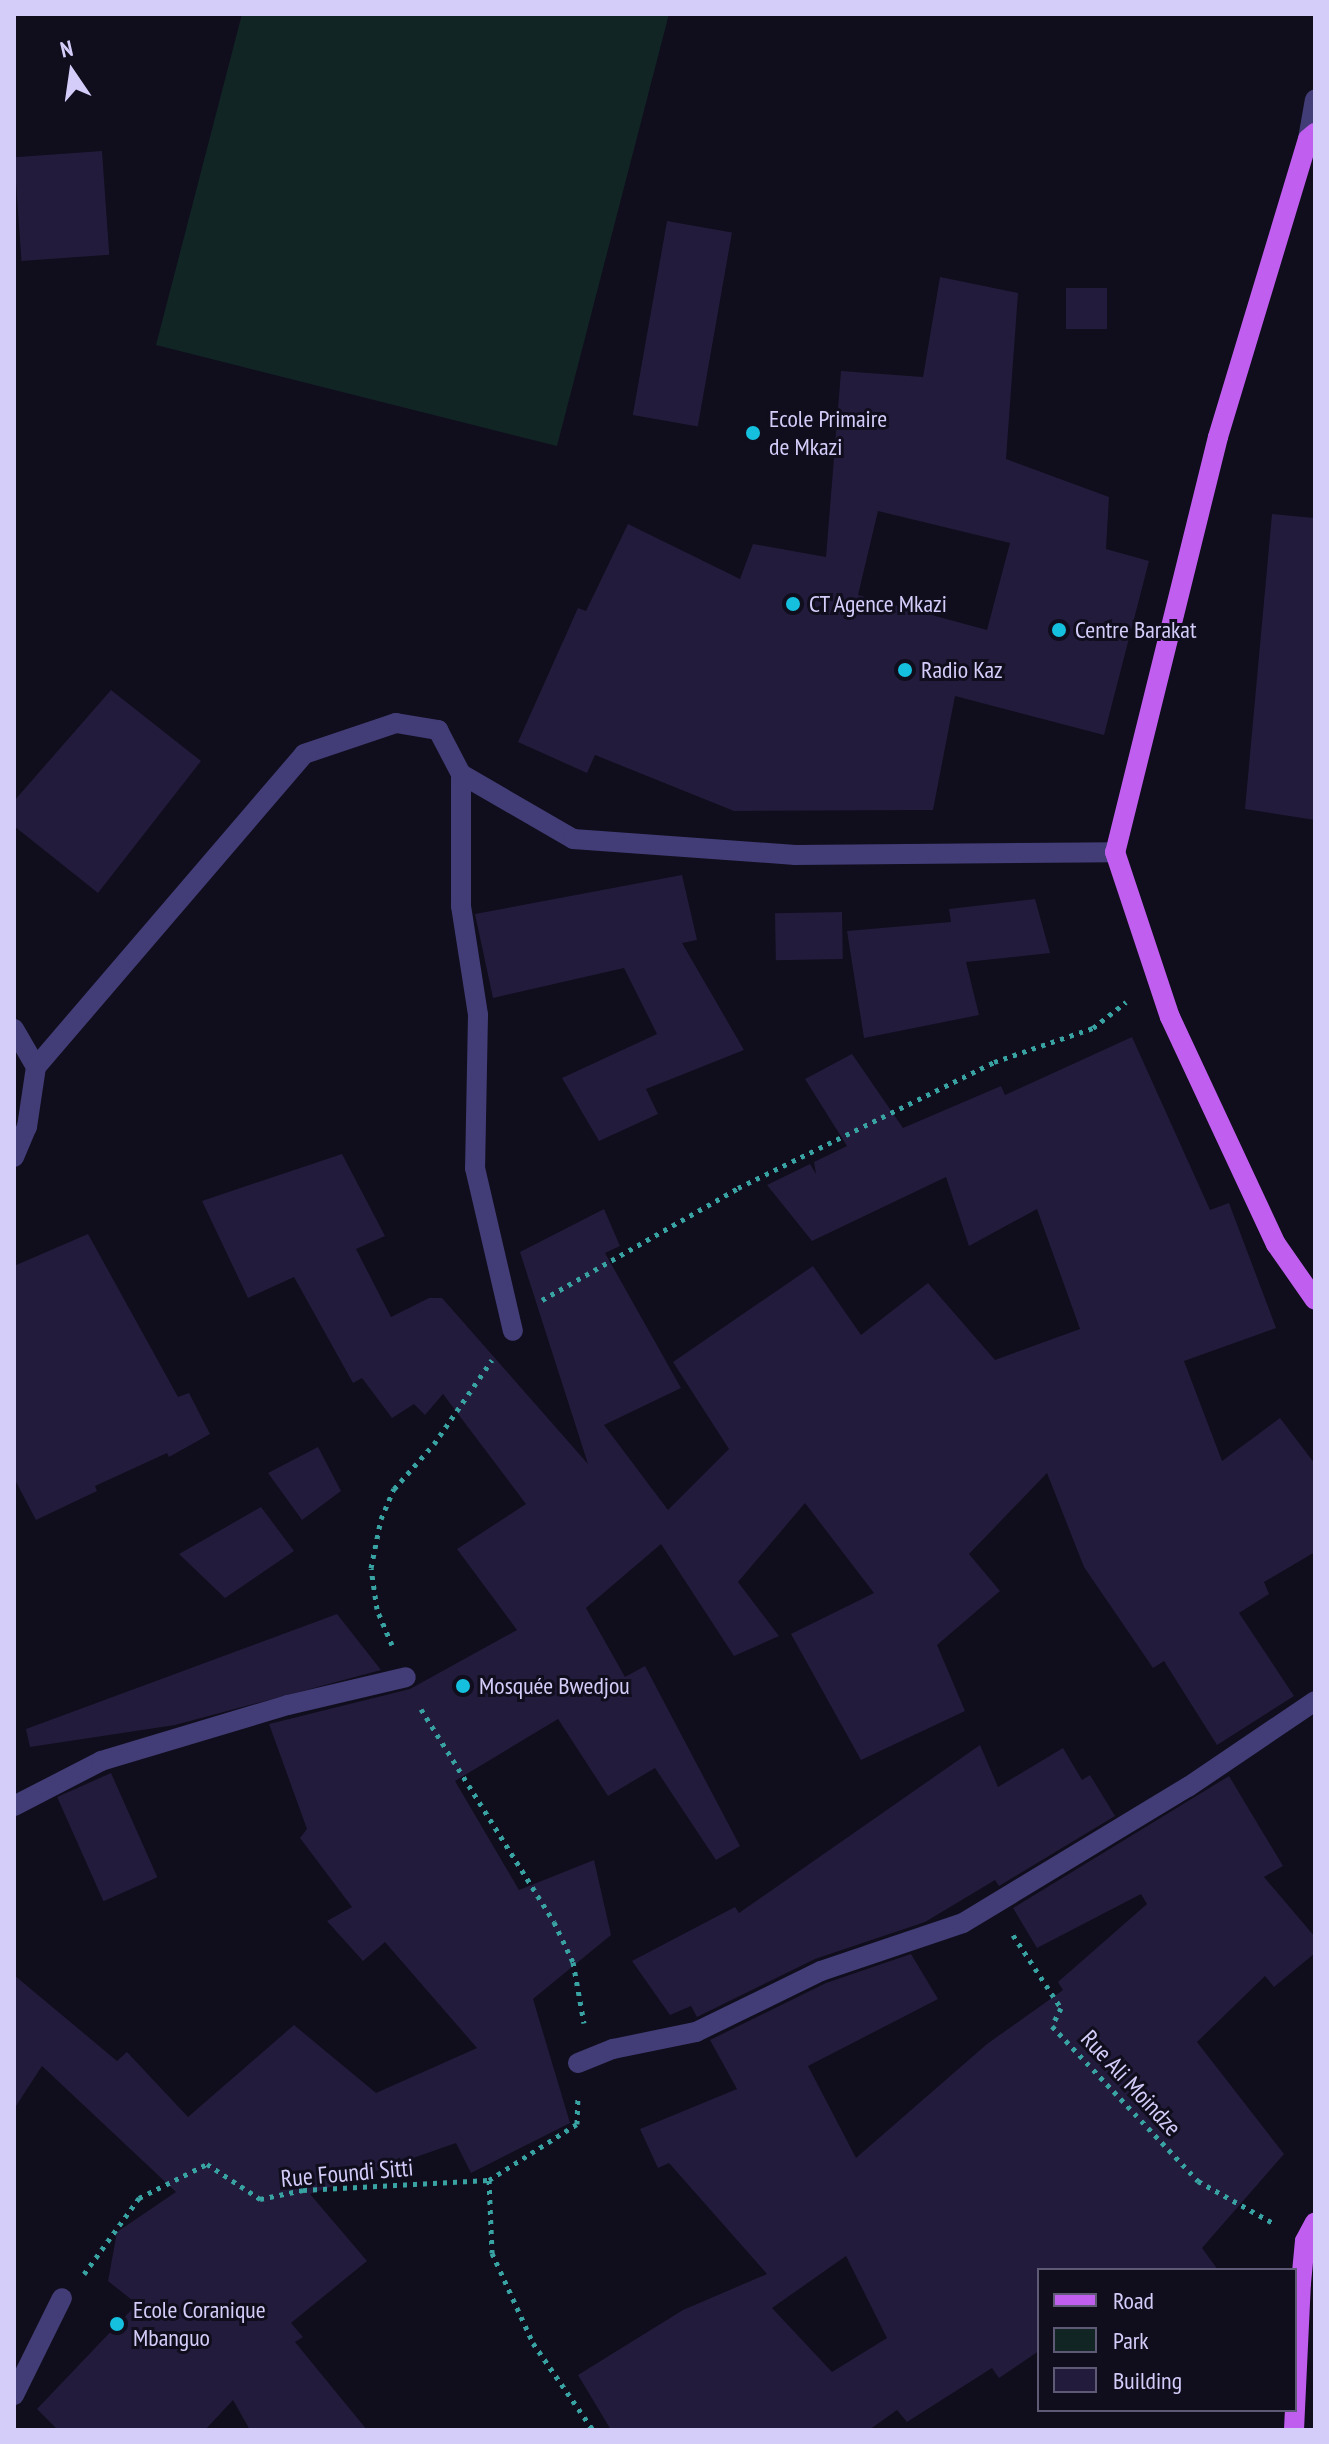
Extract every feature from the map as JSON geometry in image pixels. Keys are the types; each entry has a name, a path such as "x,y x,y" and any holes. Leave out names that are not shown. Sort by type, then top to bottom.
{"main road":[{"path":"1312,136 1218,437 1115,852 1170,1017 1276,1244 1315,1300"},
{"path":"1297,2378 1305,2241 1315,2222"}],"street":[{"path":"1312,136 1315,100"},
{"path":"14,1157 27,1127 36,1067 304,754 396,723 438,730 461,774 461,906 478,1015 475,1168 513,1331"},
{"path":"461,774 573,839 795,855 1115,852"},
{"path":"14,1029 36,1067"},
{"path":"14,1806 101,1761 288,1705 406,1677"},
{"path":"578,2063 613,2049 696,2032 821,1971 963,1923 1188,1787 1315,1701"},
{"path":"14,2395 62,2298"}],"path":[{"path":"613,2049 592,2043 573,1962 554,1922 406,1677 377,1609 373,1582 381,1519 394,1489 434,1444 513,1331 548,1295 612,1264 738,1188 994,1062 1093,1028 1159,977"},
{"name":"Rue Ali Moindze","path":"993,1905 1061,2008 1052,2026 1198,2181 1305,2241"},
{"name":"Rue Foundi Sitti","path":"62,2298 108,2246 139,2198 207,2164 260,2199 303,2190 489,2180 577,2124 578,2063"},
{"path":"489,2180 492,2253 533,2343 593,2430"}],"green space":[{"path":"242,14 669,14 557,446 156,345"}],"building":[{"path":"102,151 109,255 21,261 14,157"},
{"path":"667,221 732,232 698,426 633,415"},
{"path":"940,277 1018,293 1006,459 1109,497 1106,549 1149,561 1104,735 955,696 933,810 734,811 595,755 587,773 518,742 578,608 586,611 628,524 740,579 753,544 826,557 841,371 923,377","holes":["878,511 1010,543 987,630 858,595"]},
{"path":"1066,288 1107,288 1107,329 1066,329"},
{"path":"1272,514 1315,518 1315,820 1245,809"},
{"path":"111,690 201,761 98,893 14,826 14,801"},
{"path":"682,875 697,940 682,943 744,1050 646,1089 658,1114 599,1141 562,1078 657,1034 624,968 493,998 475,914"},
{"path":"1035,899 1050,953 966,962 979,1015 864,1038 847,931 951,922 949,909"},
{"path":"842,912 843,959 776,960 775,913"},
{"path":"1132,1037 1210,1210 1229,1203 1276,1328 1184,1361 1222,1461 1280,1418 1315,1464 1315,1552 1264,1582 1269,1594 1239,1613 1294,1696 1217,1745 1164,1661 1153,1668 1084,1567 1047,1473 969,1554 1000,1591 937,1645 965,1711 861,1760 791,1634 874,1593 805,1503 738,1582 779,1636 734,1656 661,1544 586,1608 625,1677 645,1666 740,1846 716,1860 655,1768 608,1796 558,1719 455,1781 519,1890 594,1860 611,1935 533,1999 570,2123 471,2173 456,2143 310,2194 367,2261 291,2323 303,2337 295,2342 367,2430 250,2430 233,2400 205,2430 58,2430 37,2409 137,2304 108,2281 117,2232 176,2192 42,2066 14,2109 14,1975 117,2061 127,2052 188,2117 294,2025 376,2093 477,2048 385,1942 363,1961 327,1921 352,1907 300,1838 307,1829 269,1724 410,1689 517,1630 457,1549 526,1504 443,1394 425,1415 414,1404 392,1418 362,1378 353,1383 294,1277 248,1298 202,1201 342,1154 385,1236 356,1249 391,1317 429,1298 442,1298 588,1464 520,1252 604,1209 620,1246 605,1253 681,1388 604,1425 668,1510 729,1449 673,1362 813,1266 861,1335 928,1283 995,1360 1080,1329 1037,1209 969,1246 946,1177 812,1241 767,1185 810,1164 816,1174 814,1162 847,1146 805,1079 852,1054 903,1128 1001,1086 1005,1095"},
{"path":"88,1234 178,1397 189,1393 210,1434 169,1457 167,1453 95,1486 97,1491 36,1520 14,1478 14,1266"},
{"path":"318,1447 341,1491 302,1520 268,1473"},
{"path":"261,1507 294,1551 225,1598 179,1554"},
{"path":"337,1614 381,1670 175,1725 30,1747 26,1729"},
{"path":"980,1745 998,1787 1063,1748 1082,1780 1090,1775 1115,1816 999,1886 995,1880 925,1922 815,1959 697,2017 691,2006 670,2015 632,1961 735,1907 739,1913"},
{"path":"111,1773 157,1877 103,1901 57,1797"},
{"path":"1229,1776 1283,1866 1264,1877 1315,1937 1315,1953 1274,1987 1265,1976 1197,2042 1284,2154 1202,2248 1217,2268 1037,2268 1037,2352 999,2378 992,2368 907,2422 897,2410 869,2430 611,2430 578,2375 683,2310 767,2274 669,2163 658,2168 640,2129 737,2089 710,2040 826,1983 911,1954 938,1999 808,2066 856,2158 987,2044 1063,1990 1058,1982 1147,1904 1141,1894 1037,1948 1013,1908","holes":["846,2256 887,2338 832,2372 772,2308"]}],"place":[{"name":"Ecole Primaire de Mkazi","path":"753,433"},
{"name":"CT Agence Mkazi","path":"793,604"},
{"name":"Centre Barakat","path":"1059,630"},
{"name":"Radio Kaz","path":"905,670"},
{"name":"Mosquée Bwedjou","path":"463,1686"},
{"name":"Ecole Coranique Mbanguo","path":"117,2324"}]}
